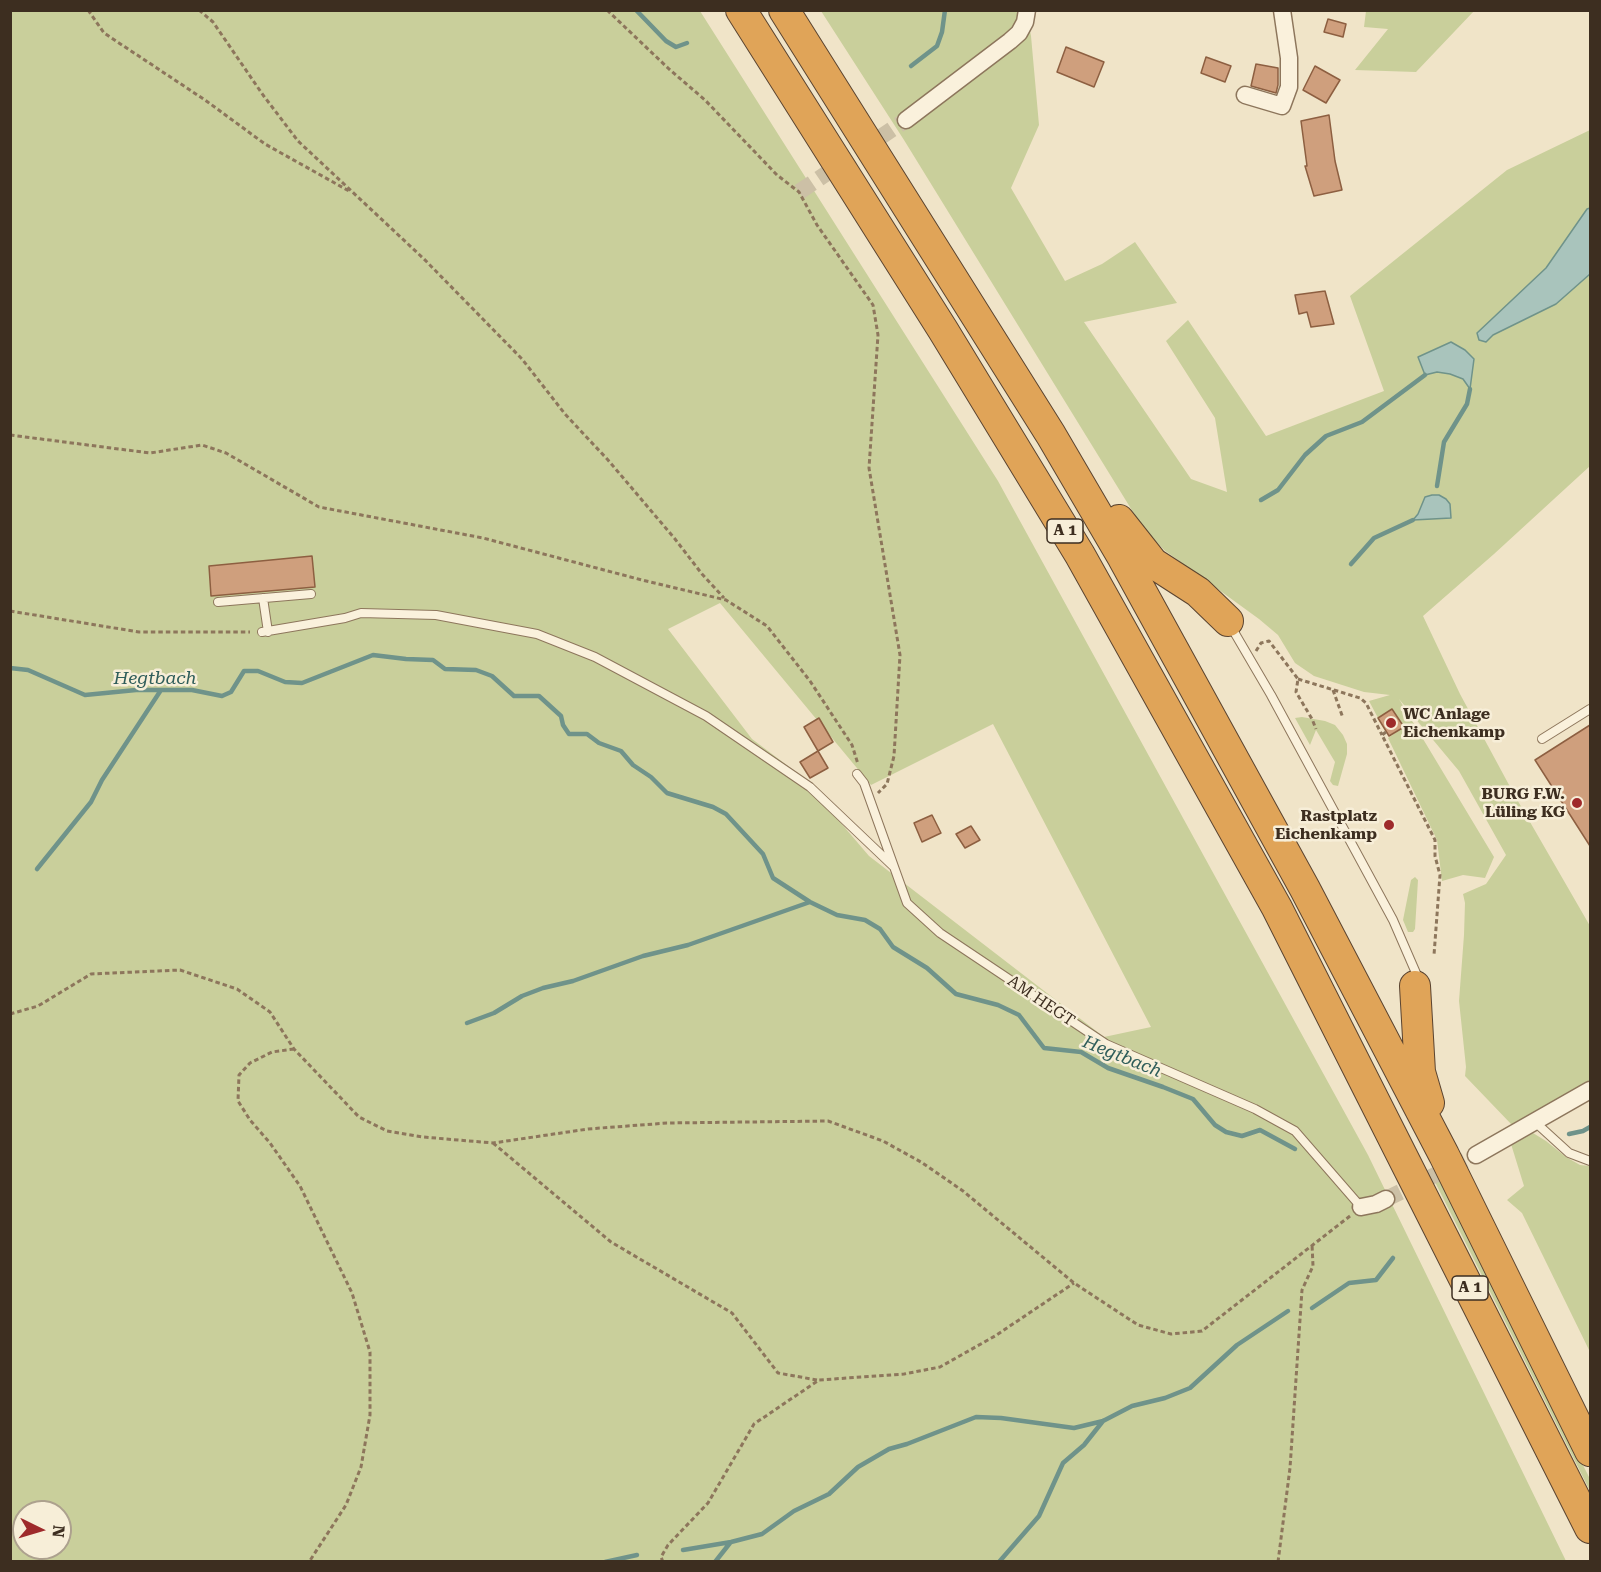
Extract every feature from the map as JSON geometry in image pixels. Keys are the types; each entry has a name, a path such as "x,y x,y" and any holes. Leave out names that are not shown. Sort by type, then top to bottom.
{"highway":[{"name":"A 1","path":"741,10 925,301 1080,555 1277,908 1586,1518"},
{"name":"A 1","path":"784,10 1051,435 1123,558 1305,889 1444,1155 1590,1451"},
{"path":"1051,435 1153,563 1198,592 1228,621"},
{"path":"1415,986 1420,1072 1444,1155"},
{"path":"1586,1518 1590,1537"}],"street":[{"path":"906,120 1011,41 1019,33 1028,10"},
{"path":"1245,95 1282,106 1289,87 1289,58 1281,10"},
{"path":"1476,1155 1590,1090"},
{"path":"1361,1208 1376,1204 1386,1198"}],"lane":[{"path":"218,602 311,594"},
{"path":"263,598 265,632 361,613 436,615 537,634 595,657 706,716 810,787 893,866"},
{"path":"1228,621 1393,920 1416,973 1415,986"},
{"path":"1542,739 1590,709"},
{"name":"AM HEGT","path":"857,774 864,783 908,903 940,933 1106,1044 1255,1109 1295,1131 1361,1208"},
{"path":"1535,1122 1569,1153 1590,1161"}],"path":[{"path":"88,10 104,33 205,100 265,144 354,194"},
{"path":"199,10 213,22 262,94 298,141 424,259 522,359 566,414 608,460 726,600 767,627 810,681 852,745"},
{"path":"607,10 705,100 777,175 799,192 817,225 873,305 878,334 869,468 900,655 894,756 887,784 870,801"},
{"path":"10,435 150,453 202,445 226,453 319,507 483,538 726,600"},
{"path":"10,611 139,632 265,632"},
{"path":"1251,660 1261,643 1269,641 1298,679 1360,698 1366,703 1435,840 1435,856 1440,875 1434,955"},
{"path":"1298,679 1296,692 1316,729"},
{"path":"1333,690 1342,718"},
{"path":"1382,735 1386,732"},
{"path":"10,1014 38,1006 91,974 180,970 237,989 270,1012 294,1049 359,1117 387,1131 493,1143 588,1129 667,1123 828,1121 883,1141 921,1162 963,1191 1074,1283 1138,1325 1171,1334 1202,1331 1361,1208"},
{"path":"294,1049 272,1052 250,1063 239,1075 238,1101 300,1186 352,1293 370,1352 370,1415 361,1467 346,1505 309,1562"},
{"path":"493,1143 611,1242 732,1313 778,1373 819,1380 904,1374 940,1367 995,1336 1074,1283"},
{"path":"1278,1562 1290,1468 1302,1290 1313,1266 1312,1244"},
{"path":"663,1562 661,1557 668,1545 708,1503 754,1424 819,1380"}],"green space":[{"path":"1366,10 1474,11 1416,72 1355,70 1388,29 1364,27"},
{"path":"11,11 700,11 998,481 1368,1155 1566,1561 11,1562","holes":["720,603 871,785 993,724 1151,1027 1104,1037 869,856 800,775 752,739 668,629"]},
{"path":"821,11 1026,11 1031,36 1039,125 1011,188 1065,281 1102,264 1135,242 1177,303 1084,322 1191,479 1227,492 1215,418 1166,341 1188,320 1266,436 1384,391 1350,296 1507,170 1590,130 1590,466 1423,616 1460,694 1515,796 1590,926 1590,1081 1577,1090 1512,1125 1465,1076 1459,1001 1464,935 1463,894 1486,884 1506,855 1459,771 1399,699 1494,857 1485,878 1463,875 1442,881 1437,840 1388,738 1404,727 1392,709 1378,718 1369,701 1390,695 1364,692 1314,676 1295,663 1278,635 1164,550 1141,525 904,140"},
{"path":"1302,717 1335,725 1343,735 1347,744 1347,754 1338,786 1333,785 1330,781 1335,762 1316,730 1310,745 1295,718"},
{"path":"1415,877 1418,880 1415,929 1413,932 1408,932 1403,920 1411,880"},
{"path":"1533,1133 1566,1157 1580,1165 1590,1166 1590,1352 1522,1213 1507,1200 1524,1186 1511,1144"},
{"path":"1438,1177 1590,1479 1590,1491 1434,1180"}],"water":[{"path":"1590,208 1590,274 1556,304 1493,335 1486,342 1479,340 1477,333 1546,268 1587,209"},
{"path":"1451,342 1465,350 1474,359 1470,389 1463,379 1450,374 1437,372 1425,375 1418,357"},
{"path":"1439,495 1446,499 1450,504 1451,518 1413,520 1425,497"}],"building":[{"path":"1328,19 1346,24 1343,37 1324,32"},
{"path":"1066,47 1104,62 1094,87 1057,72"},
{"path":"1206,57 1231,66 1225,82 1201,73"},
{"path":"1256,64 1278,68 1276,93 1251,86"},
{"path":"1315,66 1340,80 1326,103 1303,90"},
{"path":"1329,115 1335,161 1342,190 1314,196 1305,166 1307,166 1301,121"},
{"path":"1325,291 1334,324 1311,327 1307,312 1299,314 1295,295"},
{"path":"312,556 315,587 211,596 209,566"},
{"name":"WC Anlage Eichenkamp","path":"1392,709 1404,727 1389,736 1378,718"},
{"path":"819,718 833,742 818,751 804,727"},
{"name":"BURG F.W. Lüling KG","path":"1590,725 1590,846 1535,760"},
{"path":"818,751 828,768 810,778 800,762"},
{"path":"932,815 941,833 922,842 914,823"},
{"path":"971,826 980,840 965,848 956,834"}],"waterway":[{"path":"636,10 666,41 676,47 687,43"},
{"path":"911,66 937,46 942,32 945,10"},
{"path":"1261,500 1278,490 1305,455 1326,436 1362,422 1425,375"},
{"path":"1437,486 1444,442 1467,404 1470,389"},
{"path":"1351,564 1374,538 1413,520"},
{"name":"Hegtbach","path":"10,668 28,670 85,695 136,690 192,690 222,696 231,692 244,671 258,671 285,682 302,683 373,655 433,660 445,669 476,670 492,676 514,696 539,696 561,716 563,725 569,734 587,734 599,743 621,751 633,765 651,777 667,793 713,807 726,814 763,854 773,878 810,902 837,915 865,920 880,929 893,947 927,968 956,994 998,1005 1019,1015 1044,1048 1081,1052 1108,1068 1193,1099 1215,1125 1226,1132 1242,1136 1260,1130 1295,1149"},
{"path":"37,869 91,802 102,780 161,690"},
{"path":"467,1023 494,1013 522,996 543,988 573,981 643,956 688,945 810,902"},
{"name":"Hegtbach","path":"1569,1134 1590,1127"},
{"path":"1312,1308 1349,1283 1376,1280 1393,1258"},
{"path":"683,1550 762,1534 794,1511 829,1494 858,1467 889,1449 976,1417 1074,1428 1103,1421 1132,1406 1165,1398 1190,1388 1237,1345 1288,1311"},
{"path":"999,1562 1039,1516 1063,1463 1084,1445 1103,1421"},
{"path":"715,1562 730,1543"},
{"path":"605,1562 637,1555"}],"tunnel":[{"path":"799,192 906,120"},
{"path":"1386,1199 1476,1155"}],"place":[{"name":"WC Anlage Eichenkamp","path":"1391,723"},
{"name":"BURG F.W. Lüling KG","path":"1577,803"},
{"name":"Rastplatz Eichenkamp","path":"1389,825"}]}
